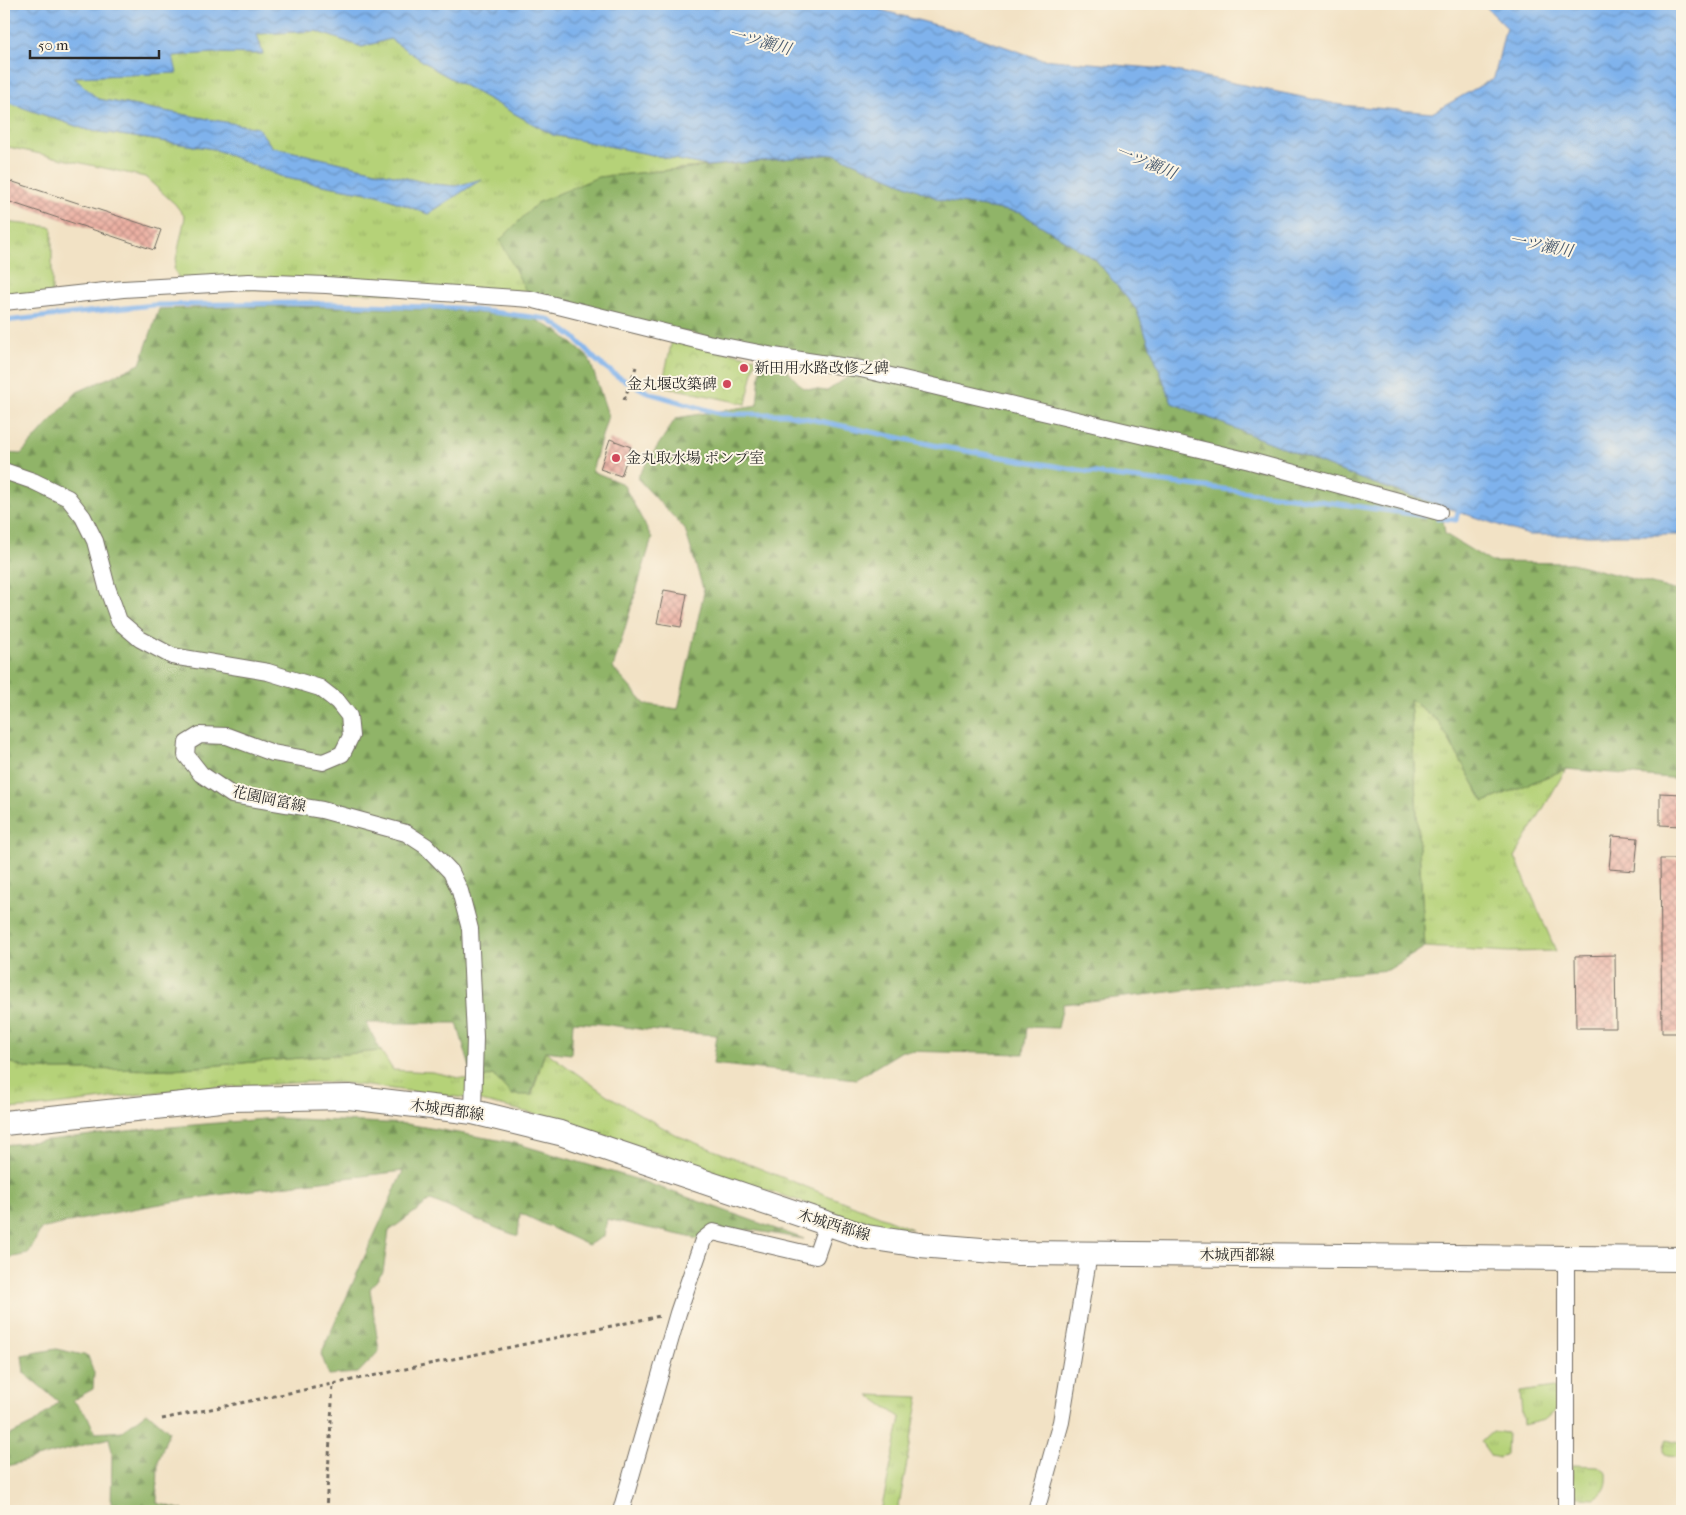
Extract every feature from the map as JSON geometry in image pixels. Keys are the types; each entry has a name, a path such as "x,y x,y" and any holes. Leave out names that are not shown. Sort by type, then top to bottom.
{"main road":[{"name":"木城西都線","path":"4,1123 240,1098 349,1097 473,1112 560,1133 867,1237 920,1245 1018,1253 1682,1259"}],"street":[{"path":"4,302 123,289 248,282 326,285 530,300 774,356 861,369 1250,461 1439,512"},
{"name":"花園岡富線","path":"4,471 34,481 68,498 78,510 95,541 107,587 119,620 140,639 172,656 268,672 320,688 338,702 349,716 351,736 342,754 323,762 273,753 227,736 200,735 187,743 186,755 201,774 232,795 322,810 406,833 426,846 451,872 460,890 470,929 475,1037 473,1112"},
{"path":"621,1511 678,1313 702,1240 713,1232 816,1256 827,1224"},
{"path":"1036,1511 1062,1422 1089,1254"},
{"path":"1566,1258 1566,1511"}],"path":[{"path":"624,400 636,367"},
{"path":"162,1419 678,1313"},
{"path":"326,1511 333,1384"}],"green space":[{"path":"316,31 362,47 390,39 436,70 553,135 708,166 598,177 530,299 183,286 174,269 185,217 175,204 145,177 4,146 4,101 87,130 214,149 285,178 378,195 428,214 480,180 456,186 432,184 272,147 258,128 98,99 72,77 176,73 172,56 213,53 263,54 256,34"},
{"path":"834,154 941,200 1021,213 1096,260 1136,309 1172,403 1358,478 1441,506 1445,534 1491,562 1572,563 1682,592 1682,779 1566,769 1484,802 1439,722 1410,699 1425,947 1388,970 1266,981 1063,1004 1058,1028 1027,1027 1024,1054 902,1051 856,1079 713,1064 717,1035 573,1022 571,1054 545,1051 531,1095 512,1095 493,1075 474,1081 457,1023 366,1023 381,1051 173,1069 57,1070 25,1068 4,1060 4,453 21,454 77,392 140,364 159,309 266,306 339,307 448,310 532,318 559,332 589,358 608,415 592,471 623,484 652,538 613,668 645,704 678,709 704,592 685,529 637,478 676,418 757,405 761,365 784,367 803,388 827,391 860,369 530,299 500,240 537,203 598,177"},
{"path":"4,222 52,227 52,297 4,302"},
{"path":"672,340 756,358 746,404 662,386"},
{"path":"1410,699 1439,722 1484,802 1566,769 1515,857 1556,951 1509,952 1425,947"},
{"path":"381,1051 393,1070 432,1072 474,1081 493,1075 512,1094 532,1095 545,1051 607,1095 676,1135 912,1229 882,1226 850,1218 555,1119 473,1099 344,1083 309,1082 175,1090 38,1107 4,1109 4,1060 25,1068 57,1070 173,1069"},
{"path":"275,1118 407,1124 515,1143 639,1180 804,1239 751,1230 713,1232 703,1240 607,1219 604,1236 588,1245 520,1213 518,1236 431,1200 389,1231 383,1272 370,1289 379,1351 358,1373 329,1375 321,1354 403,1171 221,1194 131,1209 41,1229 28,1254 4,1259 4,1145 136,1130"},
{"path":"56,1349 88,1356 94,1373 93,1389 73,1400 88,1417 95,1433 122,1431 147,1412 169,1431 158,1462 157,1503 183,1511 111,1511 112,1451 109,1438 4,1467 4,1438 33,1424 59,1402 24,1373 22,1355"},
{"path":"1554,1387 1558,1408 1544,1420 1523,1425 1520,1392"},
{"path":"869,1395 919,1397 898,1511 881,1511 901,1418"},
{"path":"1493,1431 1507,1433 1506,1454 1499,1458 1491,1456 1481,1442"},
{"path":"1667,1439 1679,1442 1682,1446 1682,1453 1677,1457 1665,1454 1664,1448"},
{"path":"1572,1465 1598,1466 1607,1472 1606,1485 1601,1494 1593,1498 1579,1497 1572,1493"}],"water":[{"name":"一ツ瀬川","path":"4,4 859,4 969,34 1040,59 1166,69 1341,105 1432,113 1494,78 1506,27 1483,4 1682,4 1682,535 1528,535 1358,478 1172,403 1136,309 1096,260 1021,213 941,200 834,154 708,166 553,135 436,70 390,39 362,47 316,31 257,34 263,54 213,53 173,56 177,73 73,77 98,99 258,128 272,147 432,184 456,186 482,179 428,214 378,195 285,178 214,149 87,130 4,101"}],"building":[{"path":"4,179 161,230 154,250 4,200"},
{"name":"金丸取水場 ポンプ室","path":"610,439 631,447 621,476 600,469"},
{"path":"664,590 687,594 681,627 657,623"},
{"path":"1660,793 1682,794 1682,826 1660,825"},
{"path":"1612,836 1638,838 1635,871 1609,869"},
{"path":"1660,859 1682,859 1682,1033 1662,1033"},
{"path":"1615,955 1616,1028 1576,1028 1575,956"}],"waterway":[{"path":"4,321 153,305 305,303 460,308 548,319 574,337 597,361 617,376 649,393 721,414 786,414 943,447 1114,476 1291,497 1425,516"},
{"path":"1438,518 1456,520 1459,506"}],"place":[{"name":"新田用水路改修之碑","path":"744,368"},
{"name":"金丸堰改築碑","path":"727,384"},
{"name":"金丸取水場 ポンプ室","path":"616,458"}]}
